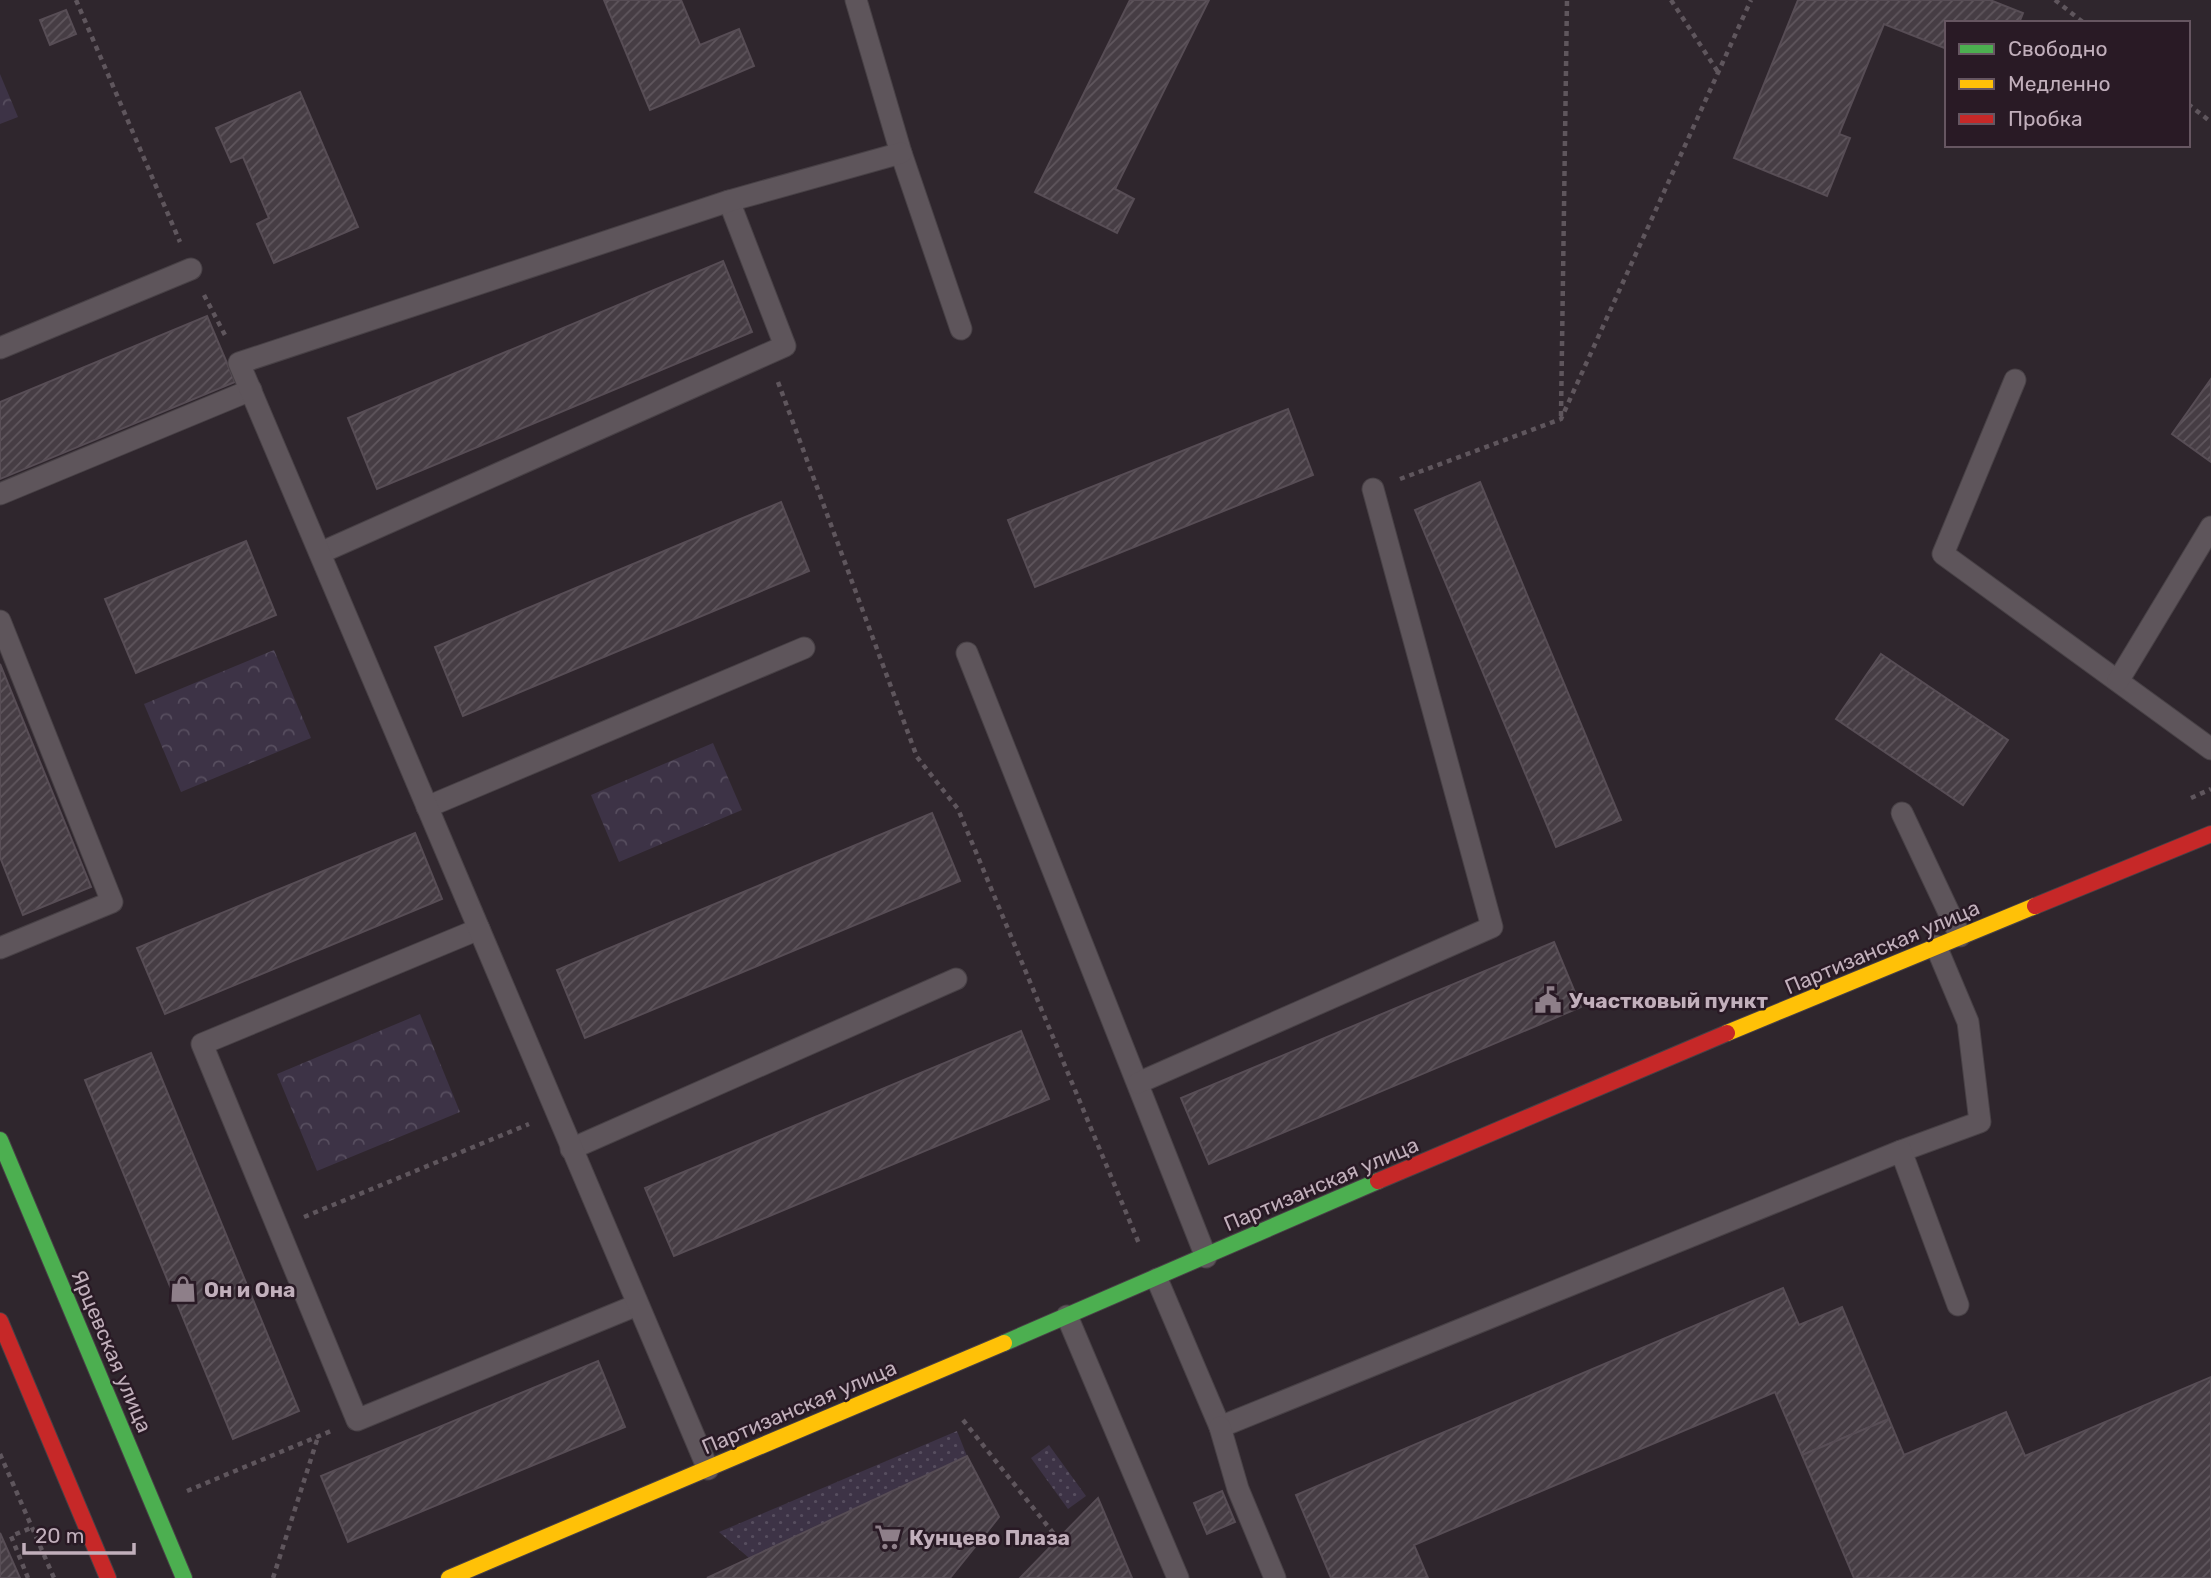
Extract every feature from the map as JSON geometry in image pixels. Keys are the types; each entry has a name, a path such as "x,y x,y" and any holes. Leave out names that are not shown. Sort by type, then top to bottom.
{"street":[{"name":"Партизанская улица","path":"449,1578 1936,946 2211,834"},
{"name":"Ярцевская улица","path":"0,1140 184,1578"},
{"path":"0,1321 108,1578"}],"lane":[{"path":"856,0 901,153 961,329"},
{"path":"708,1468 239,363 729,201 901,153"},
{"path":"320,553 785,346 729,201"},
{"path":"0,348 191,269"},
{"path":"2015,380 1943,554 2211,748"},
{"path":"0,494 251,390"},
{"path":"1138,1083 1492,927 1373,489"},
{"path":"2118,681 2210,527"},
{"path":"0,621 112,902 0,948"},
{"path":"427,807 804,648"},
{"path":"967,653 1206,1257"},
{"path":"1902,813 1960,936"},
{"path":"479,929 202,1044 357,1420 637,1305"},
{"path":"1220,1427 1901,1151 1980,1122 1968,1022 1936,946"},
{"path":"571,1149 956,979"},
{"path":"1901,1151 1958,1305"},
{"path":"1157,1279 1220,1427 1238,1489 1275,1578"},
{"path":"1067,1316 1178,1578"}],"path":[{"path":"76,0 191,269 239,363"},
{"path":"1561,419 1567,0"},
{"path":"1671,0 1719,72"},
{"path":"1373,489 1561,419 1751,0"},
{"path":"2055,0 2081,21"},
{"path":"2190,106 2211,122"},
{"path":"768,355 916,757 958,808 1142,1250"},
{"path":"278,1228 556,1112"},
{"path":"183,1492 357,1420"},
{"path":"963,1420 1058,1539"},
{"path":"273,1578 319,1436"},
{"path":"0,1454 3,1469 54,1578"},
{"path":"28,1578 11,1536 31,1528"}],"green space":[{"path":"0,74 18,117 0,124"},
{"path":"274,650 311,738 181,792 144,704"},
{"path":"713,743 742,810 619,862 591,795"},
{"path":"420,1014 460,1112 317,1171 277,1074"},
{"path":"957,1431 967,1456 749,1558 719,1532"},
{"path":"1049,1445 1086,1496 1068,1509 1031,1458"}],"building":[{"path":"604,0 681,0 700,45 739,29 754,66 650,110"},
{"path":"1130,0 1209,0 1115,189 1134,199 1117,233 1035,192"},
{"path":"1798,0 1990,0 2023,13 2020,21 1945,21 1945,48 1884,24 1839,134 1850,138 1827,196 1734,158"},
{"path":"66,10 76,34 50,45 40,20"},
{"path":"300,92 358,227 274,263 257,224 269,218 243,157 231,162 216,128"},
{"path":"723,261 752,332 377,489 348,418"},
{"path":"207,316 235,382 0,479 0,402"},
{"path":"2211,379 2211,462 2172,434"},
{"path":"1288,409 1313,475 1035,587 1008,520"},
{"path":"1480,482 1621,820 1556,847 1415,510"},
{"path":"781,502 809,571 463,716 435,647"},
{"path":"246,541 276,615 136,673 105,599"},
{"path":"1881,654 2008,740 1963,805 1836,719"},
{"path":"0,664 91,887 23,915 0,857"},
{"path":"932,813 960,881 585,1038 557,970"},
{"path":"415,833 442,899 165,1014 137,948"},
{"path":"1554,942 1581,1007 1209,1164 1181,1098"},
{"path":"1021,1031 1049,1099 674,1256 645,1188"},
{"path":"151,1053 299,1411 233,1439 85,1080"},
{"path":"1783,1288 1799,1325 1842,1307 1889,1419 1802,1455 1775,1392 1414,1545 1428,1578 1331,1578 1296,1495"},
{"path":"598,1361 625,1427 348,1542 321,1476"},
{"path":"2211,1377 2211,1578 1854,1578 1802,1455 1889,1419 1904,1455 2006,1412 2025,1456"},
{"name":"Кунцево Плаза","path":"967,1456 999,1517 950,1578 707,1578"},
{"path":"1222,1491 1235,1522 1207,1534 1194,1503"},
{"name":"Кунцево Плаза","path":"1098,1498 1132,1578 1020,1578 1058,1539"},
{"path":"0,1533 20,1578 0,1578"}],"traffic: fast":[{"path":"0,1140 184,1578"},
{"path":"1004,1343 1378,1181"}],"traffic: slow":[{"path":"1727,1033 2035,906"},
{"path":"449,1578 1004,1343"}],"traffic: jam":[{"path":"2035,906 2211,834"},
{"path":"1378,1181 1727,1033"},
{"path":"0,1321 108,1578"}],"place":[{"name":"Участковый пункт","path":"1548,1000"},
{"name":"Он и Она","path":"183,1289"},
{"name":"Кунцево Плаза","path":"888,1537"}]}
